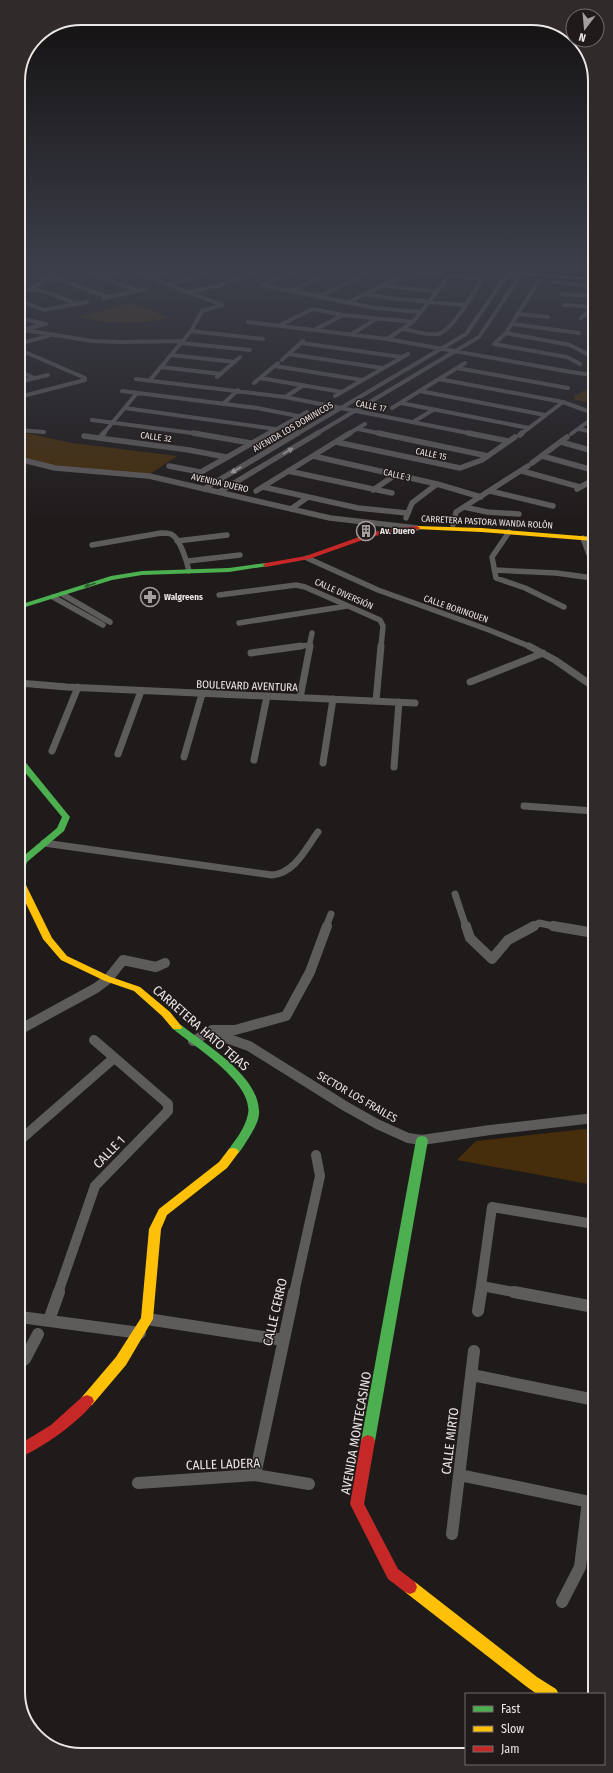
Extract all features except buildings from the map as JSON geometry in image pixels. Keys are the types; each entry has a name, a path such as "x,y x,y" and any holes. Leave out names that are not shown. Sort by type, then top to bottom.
{"street":[{"path":"25,395 85,380 85,378 29,354"},
{"path":"215,379 244,354"},
{"path":"254,383 289,354 382,368"},
{"path":"375,354 401,358"},
{"path":"335,396 408,354"},
{"name":"AVENIDA LOS DOMINICOS","path":"204,489 435,354"},
{"name":"AVENIDA LOS DOMINICOS","path":"219,492 451,354"},
{"path":"472,354 578,373 588,372"},
{"path":"550,354 567,357 580,364"},
{"path":"150,380 171,355 235,362"},
{"path":"525,363 530,360"},
{"path":"392,408 465,362"},
{"path":"274,366 362,380"},
{"path":"161,367 221,374"},
{"path":"457,368 568,388"},
{"path":"25,374 34,378"},
{"path":"25,380 48,375"},
{"path":"260,378 342,392"},
{"name":"CALLE 17","path":"136,379 238,390 285,397 508,441"},
{"path":"439,379 562,402 588,411"},
{"path":"285,397 304,385"},
{"path":"223,404 238,390"},
{"path":"420,391 545,415"},
{"path":"122,392 223,404 298,416"},
{"path":"100,438 137,393"},
{"name":"CALLE 15","path":"336,442 466,468 488,456 508,441 518,436 562,402"},
{"path":"401,403 529,428"},
{"path":"125,408 207,418 275,429"},
{"path":"413,422 433,410"},
{"path":"194,476 307,412"},
{"path":"92,420 222,437 251,443"},
{"path":"446,522 454,524 456,512 522,471 588,422"},
{"path":"256,490 365,424"},
{"path":"358,429 488,456"},
{"path":"579,429 588,431"},
{"path":"25,430 44,432"},
{"name":"CALLE 32","path":"84,436 189,450 226,457"},
{"path":"561,442 588,450"},
{"name":"CALLE 3","path":"313,456 437,484 481,497"},
{"path":"542,456 588,469"},
{"name":"AVENIDA DUERO","path":"25,460 55,468 149,476 330,518 417,528"},
{"path":"169,466 200,472"},
{"path":"288,471 373,490 392,492"},
{"path":"522,471 580,487"},
{"path":"373,490 395,474"},
{"path":"575,491 588,483"},
{"path":"263,487 358,508 406,516 412,503 437,484"},
{"path":"490,491 553,506"},
{"path":"291,509 308,497"},
{"path":"464,507 488,512 519,514"},
{"path":"365,523 375,528 373,534"},
{"name":"CARRETERA PASTORA WANDA ROLÓN","path":"25,612 111,578 142,573 228,570 307,558 373,534 417,528 509,532 588,538"},
{"path":"509,532 492,557 496,578 524,588 564,607"},
{"path":"92,545 161,533 172,535 188,561 190,571"},
{"path":"177,541 227,535"},
{"path":"583,538 588,551"},
{"path":"188,561 240,555"},
{"name":"CALLE BORINQUEN","path":"307,558 350,578 420,606 505,636 542,654 580,676 588,683"},
{"path":"495,570 556,573 588,577"},
{"name":"CARRETERA PASTORA WANDA ROLÓN","path":"25,606 59,598 72,599 129,580 148,575 170,572"},
{"name":"CALLE DIVERSIÓN","path":"219,595 296,585 305,587 380,620 382,623 376,701"},
{"path":"59,598 103,625"},
{"path":"72,599 110,622"},
{"path":"239,623 348,605"},
{"path":"300,698 312,633"},
{"path":"251,653 310,645"},
{"path":"470,682 542,654"},
{"name":"BOULEVARD AVENTURA","path":"25,683 66,683 78,687"},
{"name":"BOULEVARD AVENTURA","path":"25,684 141,691 415,703"},
{"path":"52,751 78,687"},
{"path":"118,754 141,691"},
{"path":"184,757 202,694"},
{"path":"254,760 267,696"},
{"path":"323,762 333,699"},
{"path":"394,767 399,702"},
{"path":"25,767 66,817 61,829 25,859"},
{"path":"524,806 588,811"},
{"path":"44,843 266,875 281,873 292,866 303,855 318,832"},
{"name":"CARRETERA HATO TEJAS","path":"25,891 48,939 64,958 108,979 137,990 166,1014 176,1026 193,1041 238,1076 250,1092 254,1112 243,1139 223,1165 163,1212 154,1229 147,1320 121,1361 103,1384 74,1414 49,1434 25,1447"},
{"path":"455,894 470,938 492,959 508,940 539,923 588,932"},
{"path":"193,1041 213,1030 235,1030 286,1016 310,972 331,914"},
{"path":"25,1027 71,1003 108,979 124,960 156,967 165,963"},
{"name":"SECTOR LOS FRAILES","path":"209,1032 249,1046 377,1124 408,1138 422,1140 588,1119"},
{"name":"CALLE 1","path":"49,1320 95,1186 168,1111 168,1104 94,1040"},
{"path":"25,1137 114,1058"},
{"name":"AVENIDA MONTECASINO","path":"422,1140 357,1504 393,1574 532,1682 549,1693"},
{"name":"CALLE CERRO","path":"255,1475 283,1340 320,1176 316,1155"},
{"path":"478,1311 492,1207 588,1223"},
{"path":"482,1286 588,1306"},
{"path":"25,1318 140,1332"},
{"path":"147,1320 283,1340"},
{"path":"25,1359 38,1334"},
{"name":"CALLE MIRTO","path":"452,1534 474,1351"},
{"path":"472,1375 588,1399"},
{"name":"CALLE LADERA","path":"138,1483 255,1475 309,1484"},
{"path":"460,1476 588,1501"},
{"path":"562,1602 580,1567 588,1520"}],"shaded area":[{"path":"588,390 588,402 575,400 574,396"},
{"path":"25,433 72,443 177,456 150,474 58,467 25,459"},
{"path":"588,1129 588,1184 457,1160 476,1141"}],"traffic: fast":[{"path":"25,605 111,578 142,573 229,570 266,565"},
{"path":"25,767 66,817 61,829 25,859"},
{"path":"177,1027 236,1075 252,1099 254,1111 252,1121 243,1138 233,1152"},
{"path":"368,1441 422,1140"}],"traffic: slow":[{"path":"417,528 481,530 588,539"},
{"path":"25,891 48,939 64,958 108,979 137,989 166,1014 177,1027"},
{"path":"87,1401 121,1361 147,1319 155,1229 163,1212 223,1165 233,1152"},
{"path":"410,1587 532,1682 549,1693"}],"traffic: jam":[{"path":"266,565 307,558 373,534 417,528"},
{"path":"25,1448 55,1429 72,1416 87,1401"},
{"path":"368,1441 357,1504 393,1574 410,1587"}],"place":[{"name":"Av. Duero","path":"366,531"},
{"name":"Walgreens","path":"150,597"}]}
